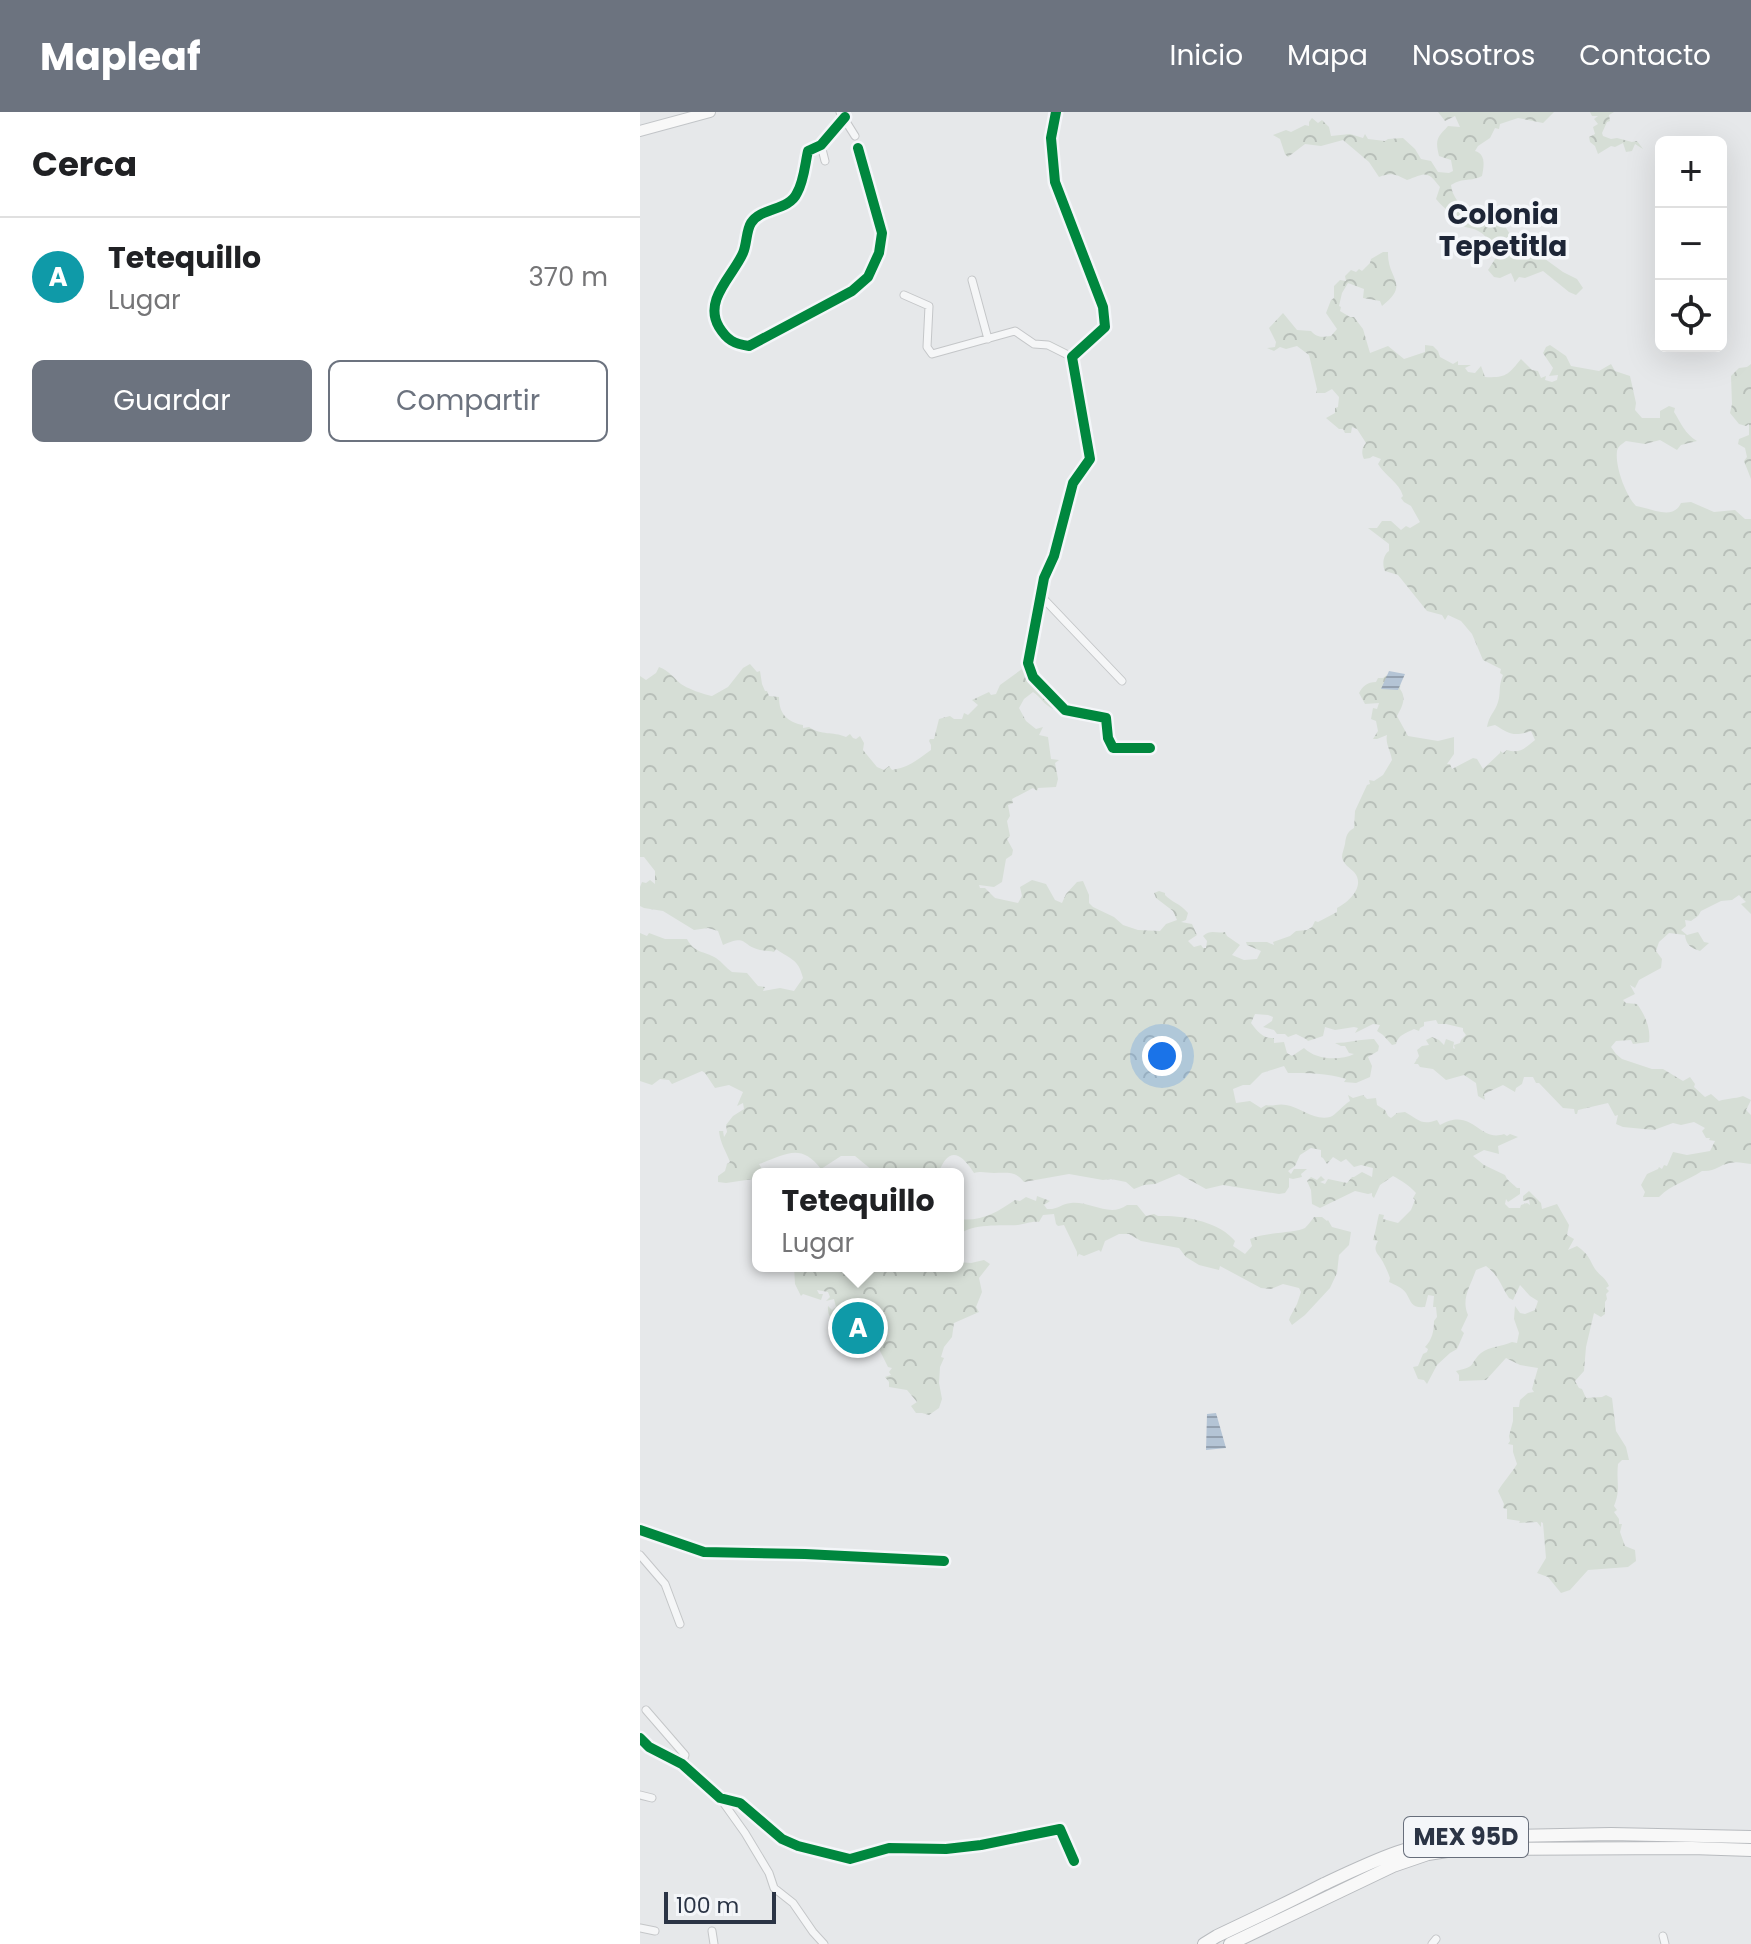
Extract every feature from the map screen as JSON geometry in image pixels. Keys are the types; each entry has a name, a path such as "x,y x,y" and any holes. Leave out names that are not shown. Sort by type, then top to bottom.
{"highway":[{"name":"MEX 95D","path":"1204,1944 1393,1852 1449,1838 1611,1834 1751,1837"},
{"name":"MEX 95D","path":"1230,1944 1393,1866 1428,1854 1498,1849 1751,1850"}],"main road":[{"path":"640,131 710,112"}],"street":[{"path":"1056,112 1051,138 1055,182 1103,307 1105,327 1072,357"},
{"path":"855,136 843,115 821,145 808,151 797,193 790,202 763,213 751,222 743,255 715,301 716,321 735,344 749,346 852,291 868,277 879,253 882,233 858,148"},
{"path":"821,145 825,161"},
{"path":"972,280 988,339"},
{"path":"904,295 929,306 927,347 932,354 1015,331 1034,344 1048,345 1072,357"},
{"path":"1072,357 1090,459 1073,483 1054,556 1044,578 1028,663 1033,677 1065,710 1106,718 1108,738 1113,748 1150,748"},
{"path":"1041,596 1122,681"},
{"path":"640,1530 704,1552 944,1561"},
{"path":"640,1555 665,1584 680,1624"},
{"path":"646,1710 685,1755 682,1764"},
{"path":"640,1738 649,1747 682,1764 720,1798 745,1833 769,1873 774,1888 793,1903 824,1944"},
{"path":"640,1795 652,1798"},
{"path":"720,1798 740,1803 782,1839 850,1859 889,1848 946,1849 1060,1829 1074,1861"},
{"path":"640,1928 655,1931"},
{"path":"712,1931 714,1944"}],"green space":[{"path":"1438,112 1554,112 1543,123 1518,118 1500,124 1499,129 1495,128 1490,138 1475,151 1483,158 1482,176 1451,185 1454,196 1461,204 1503,223 1519,245 1534,251 1577,279 1583,288 1576,295 1543,271 1525,278 1519,277 1515,282 1511,273 1494,277 1488,270 1497,256 1488,240 1477,230 1465,227 1439,203 1436,199 1440,187 1429,175 1407,180 1393,174 1379,177 1369,162 1343,140 1321,146 1305,144 1288,157 1280,139 1273,135 1309,126 1312,118 1318,123 1322,120 1329,127 1331,136 1350,134 1363,138 1365,134 1368,139 1385,141 1403,138 1421,159 1431,161 1438,172 1449,173 1453,171 1451,160 1439,156 1438,139 1448,126 1460,127 1455,116 1445,121"},
{"path":"1590,112 1614,112 1609,115 1610,121 1603,136 1637,141 1643,149 1635,144 1632,151 1626,152 1623,143 1598,154 1589,137 1595,134 1593,127 1598,124 1594,119 1598,116 1592,116"},
{"path":"1388,252 1396,281 1391,298 1382,306 1380,301 1363,298 1364,289 1348,283 1339,306 1340,311 1354,317 1363,329 1370,353 1388,346 1404,359 1425,352 1425,345 1433,346 1440,357 1453,364 1458,361 1458,365 1471,365 1465,368 1468,372 1475,373 1481,366 1485,377 1506,374 1521,359 1532,370 1538,371 1541,378 1546,376 1545,380 1552,382 1557,380 1558,375 1549,376 1553,368 1543,353 1550,345 1566,356 1571,366 1599,371 1611,364 1615,371 1630,376 1635,410 1642,418 1660,418 1660,411 1669,406 1675,408 1674,412 1684,428 1697,441 1681,445 1677,450 1660,440 1645,444 1626,441 1619,446 1619,472 1636,506 1667,512 1673,511 1681,503 1691,502 1714,512 1735,510 1745,519 1751,519 1751,914 1741,904 1746,902 1739,895 1701,911 1691,921 1685,920 1686,926 1681,930 1687,935 1698,932 1704,942 1709,943 1700,951 1690,946 1685,935 1669,933 1659,942 1656,951 1662,959 1661,968 1639,980 1635,988 1630,985 1635,994 1623,1000 1640,1008 1648,1027 1649,1042 1633,1044 1631,1040 1616,1041 1611,1047 1622,1059 1652,1069 1663,1069 1683,1081 1690,1077 1694,1087 1705,1097 1711,1094 1719,1101 1743,1096 1751,1100 1746,1110 1751,1115 1751,1164 1733,1162 1702,1171 1659,1197 1643,1197 1645,1192 1641,1185 1647,1174 1667,1166 1673,1152 1687,1155 1710,1151 1715,1141 1706,1138 1702,1131 1705,1128 1694,1122 1673,1123 1654,1130 1623,1127 1616,1124 1618,1115 1615,1116 1608,1103 1578,1110 1575,1114 1574,1109 1563,1108 1533,1077 1524,1077 1515,1092 1503,1085 1484,1094 1485,1100 1478,1096 1476,1083 1464,1075 1446,1080 1433,1069 1414,1064 1419,1056 1417,1050 1429,1045 1426,1040 1432,1037 1444,1045 1446,1039 1454,1042 1453,1048 1455,1049 1454,1045 1466,1035 1463,1028 1438,1024 1436,1020 1424,1022 1419,1031 1414,1029 1405,1033 1392,1045 1377,1031 1380,1025 1373,1024 1355,1033 1358,1028 1335,1030 1325,1027 1323,1036 1308,1041 1296,1034 1288,1037 1263,1027 1273,1017 1255,1014 1251,1023 1256,1029 1263,1036 1274,1038 1274,1043 1284,1042 1287,1053 1292,1056 1304,1048 1321,1057 1342,1058 1354,1054 1349,1053 1345,1046 1335,1043 1369,1039 1374,1039 1379,1046 1378,1051 1368,1057 1372,1066 1370,1077 1356,1083 1332,1076 1288,1073 1284,1066 1262,1073 1250,1085 1233,1089 1236,1103 1250,1101 1261,1108 1266,1105 1291,1106 1324,1118 1332,1116 1350,1101 1348,1095 1353,1098 1363,1095 1367,1099 1376,1098 1377,1105 1391,1118 1405,1112 1423,1122 1437,1120 1440,1125 1460,1120 1488,1134 1518,1137 1498,1146 1499,1154 1484,1150 1473,1156 1520,1188 1520,1194 1508,1202 1506,1199 1505,1204 1509,1208 1520,1208 1527,1203 1530,1205 1529,1200 1523,1201 1523,1196 1529,1191 1541,1203 1542,1209 1557,1204 1569,1225 1567,1235 1574,1239 1568,1250 1577,1246 1581,1249 1609,1286 1606,1288 1609,1291 1606,1294 1605,1314 1601,1317 1594,1313 1584,1371 1575,1381 1586,1398 1606,1395 1612,1398 1616,1431 1626,1447 1629,1460 1618,1464 1618,1490 1614,1506 1617,1510 1614,1512 1619,1524 1622,1524 1620,1532 1625,1546 1635,1550 1636,1561 1628,1567 1588,1570 1570,1590 1561,1593 1548,1577 1537,1573 1546,1558 1543,1523 1541,1527 1537,1522 1519,1523 1507,1519 1507,1509 1503,1508 1498,1491 1517,1464 1513,1445 1508,1444 1513,1407 1519,1407 1520,1400 1534,1392 1532,1389 1538,1368 1520,1365 1506,1358 1486,1380 1459,1381 1456,1371 1470,1366 1485,1351 1517,1343 1519,1333 1514,1319 1515,1306 1525,1314 1535,1310 1538,1301 1520,1285 1513,1300 1509,1298 1497,1277 1486,1266 1476,1270 1467,1293 1465,1304 1468,1315 1457,1349 1437,1365 1427,1384 1418,1379 1413,1367 1418,1366 1428,1349 1425,1347 1437,1317 1436,1307 1433,1307 1434,1296 1428,1295 1425,1307 1412,1304 1404,1291 1389,1282 1390,1278 1376,1250 1378,1241 1373,1240 1379,1214 1384,1215 1383,1219 1398,1223 1411,1210 1415,1200 1416,1193 1393,1176 1380,1185 1374,1198 1372,1193 1355,1191 1320,1208 1312,1204 1307,1181 1311,1177 1317,1180 1321,1176 1325,1180 1320,1182 1325,1184 1328,1179 1347,1183 1362,1172 1372,1177 1373,1168 1354,1167 1346,1159 1341,1162 1333,1157 1327,1164 1321,1157 1321,1150 1311,1148 1300,1155 1295,1166 1288,1171 1291,1174 1294,1169 1307,1169 1301,1174 1302,1177 1289,1178 1289,1187 1285,1193 1279,1194 1223,1185 1206,1189 1179,1174 1134,1189 1126,1182 1069,1174 1024,1182 1011,1173 974,1173 955,1155 947,1158 941,1168 870,1168 855,1156 841,1156 820,1168 806,1156 792,1153 759,1164 761,1168 752,1168 752,1179 718,1182 718,1176 730,1162 719,1131 723,1131 724,1137 726,1125 744,1109 743,1103 737,1106 743,1092 729,1085 715,1088 702,1071 672,1084 669,1080 660,1079 652,1085 640,1081 640,933 665,939 687,939 696,949 716,958 732,972 747,973 758,986 765,987 763,991 780,988 794,991 803,978 796,963 776,949 774,952 760,950 740,940 723,945 718,931 708,928 694,930 663,911 640,906 642,882 650,880 655,884 655,871 644,857 640,857 640,676 646,680 659,667 683,686 712,696 728,687 750,664 757,672 760,671 762,684 769,696 779,697 782,713 788,719 818,732 846,737 850,734 856,739 860,736 864,743 863,750 877,767 884,770 889,766 892,770 909,765 931,750 929,741 934,739 939,719 950,716 962,719 964,713 968,715 978,705 972,700 989,692 996,694 1000,685 1022,669 1028,679 1041,681 1057,702 1053,709 1033,692 1019,708 1026,721 1036,729 1043,727 1039,735 1048,737 1051,759 1059,760 1055,763 1058,779 1056,787 1038,788 1037,791 1033,788 1012,799 1013,803 1008,805 1010,836 1007,839 1013,850 1012,855 1006,859 1002,882 994,887 979,885 980,888 985,888 995,898 1018,903 1022,896 1020,887 1032,880 1046,884 1055,900 1062,903 1077,882 1083,881 1093,907 1123,925 1138,930 1160,931 1166,924 1177,920 1173,911 1156,898 1154,893 1159,891 1188,913 1186,920 1181,922 1192,924 1197,935 1188,941 1194,947 1201,945 1206,948 1207,941 1203,936 1206,934 1225,932 1240,945 1232,955 1244,960 1257,959 1261,951 1246,942 1274,945 1273,942 1296,931 1307,930 1315,921 1337,912 1337,908 1351,898 1357,888 1357,877 1342,857 1346,836 1354,828 1355,811 1370,784 1369,780 1374,781 1383,775 1392,760 1387,735 1373,739 1378,731 1376,721 1371,719 1373,708 1377,709 1379,703 1365,704 1359,693 1366,685 1390,673 1401,677 1403,699 1397,716 1408,736 1438,741 1454,737 1454,754 1447,764 1452,769 1473,758 1483,769 1500,751 1519,751 1535,740 1531,731 1516,734 1495,725 1487,727 1499,699 1501,669 1483,660 1472,634 1461,621 1448,615 1445,620 1442,615 1427,611 1398,575 1385,571 1384,560 1389,544 1368,528 1377,528 1382,521 1391,521 1401,530 1406,526 1410,528 1420,522 1411,506 1404,502 1398,487 1378,464 1381,459 1373,456 1364,459 1362,450 1366,443 1357,429 1352,427 1351,433 1345,433 1326,418 1335,413 1339,397 1332,389 1316,393 1309,355 1297,346 1280,347 1274,351 1267,348 1275,347 1276,342 1269,328 1283,313 1297,330 1331,336 1337,329 1326,313 1334,298 1334,286 1340,280 1346,281 1345,276 1351,270 1362,271 1371,259"},
{"path":"1751,364 1751,479 1744,461 1747,457 1745,448 1738,444 1739,439 1749,435 1749,424 1739,424 1730,413 1731,376 1739,368"},
{"path":"1037,1196 1050,1201 1044,1205 1047,1209 1071,1203 1107,1210 1137,1205 1146,1216 1178,1217 1210,1224 1228,1234 1235,1241 1233,1246 1245,1254 1252,1246 1250,1239 1301,1230 1314,1217 1322,1217 1332,1227 1351,1232 1349,1245 1339,1255 1337,1273 1330,1288 1292,1325 1289,1320 1301,1292 1299,1288 1283,1284 1271,1289 1261,1288 1220,1266 1219,1270 1199,1265 1179,1248 1119,1234 1105,1241 1101,1252 1099,1250 1084,1256 1079,1254 1077,1257 1064,1225 1056,1224 1054,1214 1043,1215 1039,1222 964,1231 964,1220 995,1213 1026,1197 1036,1201"},
{"path":"984,1260 990,1264 979,1278 982,1292 976,1307 979,1312 954,1323 952,1337 941,1357 944,1358 939,1383 942,1399 939,1408 929,1415 916,1413 911,1406 917,1402 907,1390 889,1387 885,1377 891,1375 889,1372 892,1368 888,1367 879,1349 871,1347 862,1355 858,1353 864,1347 860,1340 848,1333 836,1332 828,1306 832,1310 836,1307 834,1299 826,1301 830,1297 828,1292 817,1290 823,1294 821,1300 801,1296 795,1284 794,1272 964,1272 964,1262"}],"water":[{"path":"1389,671 1405,674 1398,690 1381,689"},
{"path":"1216,1413 1226,1448 1206,1450 1207,1414"}],"cycle path":[{"path":"1056,112 1051,138 1055,182 1103,307 1105,327 1072,357 1090,459 1073,483 1054,556 1044,578 1028,663 1033,677 1065,710 1106,718 1108,738 1113,748 1150,748"},
{"path":"845,117 821,145 808,151 801,183 793,199 761,214 751,223 743,253 721,288 715,307 719,327 731,341 749,346 852,291 868,277 879,253 882,233 858,148"},
{"path":"640,1530 704,1552 944,1561"},
{"path":"640,1738 649,1747 682,1764 720,1798 740,1803 782,1839 798,1846 850,1859 889,1848 946,1849 1060,1829 1074,1861"}],"place":[{"name":"Tetequillo","path":"858,1328"}],"district":[{"name":"Colonia Tepetitla","path":"1503,230"}]}
